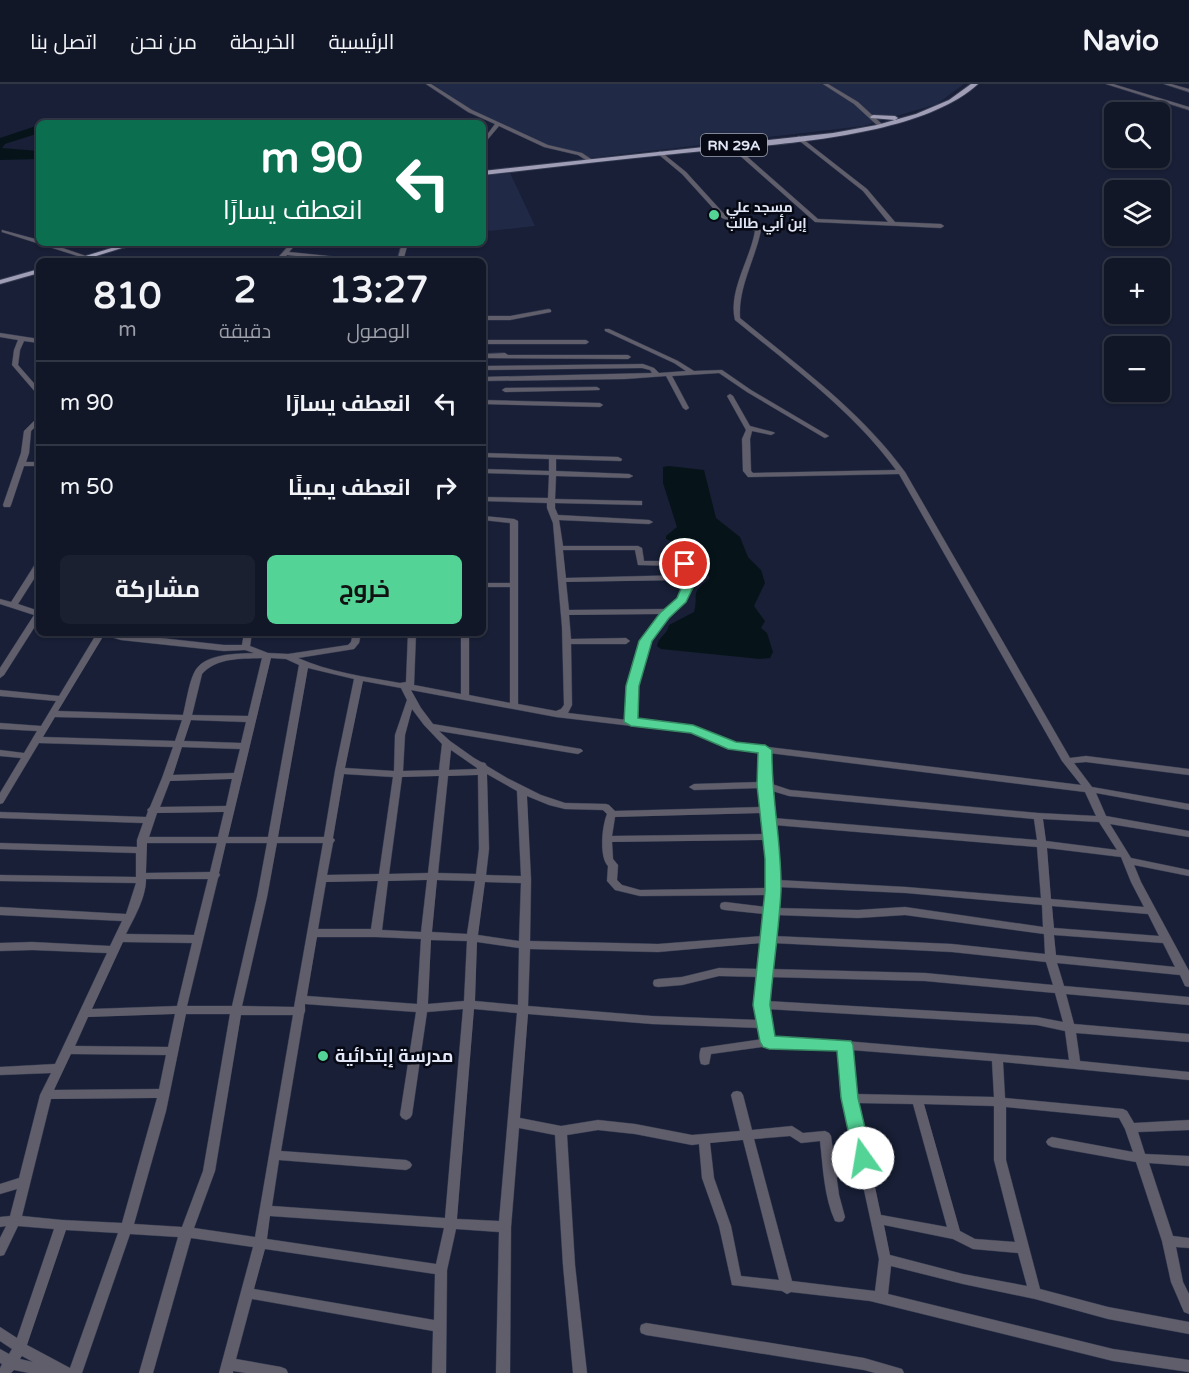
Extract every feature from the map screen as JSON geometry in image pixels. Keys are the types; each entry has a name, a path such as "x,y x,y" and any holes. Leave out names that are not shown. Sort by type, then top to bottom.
{"main road":[{"name":"RN 29A","path":"486,173 732,146 881,126 950,103 967,93 975,84"},
{"path":"871,127 872,117 913,117"},
{"path":"82,258 124,246"},
{"path":"0,282 36,272"}],"street":[{"path":"428,84 470,111 546,146 580,154 591,161"},
{"path":"825,84 849,99 881,126"},
{"path":"1108,84 1189,107"},
{"path":"1116,84 1189,107"},
{"path":"1166,84 1189,91"},
{"path":"872,117 891,123"},
{"path":"486,139 498,124"},
{"path":"799,138 865,190 893,224"},
{"path":"732,146 816,221 941,226"},
{"path":"660,153 684,173 724,217 758,230 740,289 735,311 736,319 831,396 887,453 901,472 1067,761 1089,789 1102,819 1126,857 1136,882 1186,978"},
{"path":"4,231 36,242"},
{"path":"50,246 86,257"},
{"path":"281,258 292,246"},
{"path":"286,254 327,258"},
{"path":"486,318 510,318 549,310"},
{"path":"607,330 676,362 693,374"},
{"path":"0,335 36,341"},
{"path":"22,339 17,350 15,365 36,390"},
{"path":"504,403 506,341"},
{"path":"486,342 586,342"},
{"path":"486,356 628,357"},
{"path":"486,368 643,366 652,369 658,376"},
{"path":"486,379 669,376 723,372 749,391 825,436"},
{"path":"669,376 686,408"},
{"path":"505,390 597,389"},
{"path":"730,396 748,430 747,471 752,475 901,472"},
{"path":"486,402 600,405"},
{"path":"6,505 21,464 28,431 36,422"},
{"path":"748,430 771,433"},
{"path":"486,455 618,459"},
{"path":"553,456 551,508 561,548 568,705 565,711 556,714"},
{"path":"21,464 36,465"},
{"path":"486,471 629,476"},
{"path":"486,499 639,503"},
{"path":"486,518 514,521 514,705"},
{"path":"555,518 649,522"},
{"path":"561,548 638,548 641,564 685,564 691,577 682,600 653,630 646,641 633,686 631,722"},
{"path":"13,606 36,570"},
{"path":"562,580 691,577"},
{"path":"486,585 513,585"},
{"path":"0,602 36,613"},
{"path":"565,613 671,611"},
{"path":"0,675 36,619"},
{"path":"0,801 5,784 27,756 98,636"},
{"path":"145,636 191,644 246,647 267,655"},
{"path":"191,644 194,636"},
{"path":"246,647 248,636"},
{"path":"0,1251 15,1220 46,1095 129,918 141,878 141,845 187,718 198,673 201,668 225,658 267,655 288,657 351,647 355,643 356,636"},
{"path":"376,933 398,774 400,735 410,702 407,685 412,636"},
{"path":"465,636 465,695"},
{"path":"566,642 626,641"},
{"path":"75,1373 126,1229 164,1094 181,1010 267,655"},
{"path":"288,657 304,664 359,678 465,695 556,714 693,730 733,746 1089,789 1189,807"},
{"path":"146,1373 186,1232 209,1171 236,1011 272,840 304,664"},
{"path":"281,1373 227,1369 260,1243 340,771 359,678"},
{"path":"0,693 62,699"},
{"path":"410,702 447,743 482,769 522,791 564,806 590,804 606,807 612,814 768,815 1042,844 1126,857 1189,873"},
{"path":"53,714 252,719"},
{"path":"0,726 44,729"},
{"path":"432,727 578,751"},
{"path":"36,740 246,746"},
{"path":"406,1115 422,1008 426,937 447,743"},
{"path":"765,750 764,785 770,837 772,887 761,1005 769,1042"},
{"path":"0,753 27,756"},
{"path":"1067,761 1086,759 1189,772"},
{"path":"340,771 398,774 482,769"},
{"path":"439,1373 441,1270 451,1222 469,1005 472,938 484,849 482,769"},
{"path":"166,777 238,776"},
{"path":"694,787 764,785 789,793 1038,816 1102,819 1189,834"},
{"path":"503,1373 505,1227 523,1009 522,945 526,880 522,791"},
{"path":"0,815 150,815 230,809"},
{"path":"612,814 607,823 608,860 613,865 612,881 619,888 640,893 772,887 906,890 1151,911"},
{"path":"1038,816 1051,959 1070,1028 1075,1065"},
{"path":"609,839 770,837"},
{"path":"0,846 141,845 222,839 330,840"},
{"path":"0,878 141,878 215,875"},
{"path":"323,879 383,876 480,876 526,880"},
{"path":"725,906 771,911 858,914 905,911 1048,931 1166,940"},
{"path":"0,911 129,918"},
{"path":"313,933 376,933 472,938 522,945 658,948 768,939 952,948 1186,978"},
{"path":"119,938 198,939"},
{"path":"0,947 32,946 114,950"},
{"path":"658,983 682,981 719,972 925,977 1189,1001"},
{"path":"86,1013 236,1011 301,1006 422,1008 469,1005 652,1020 764,1023"},
{"path":"761,1005 1037,1021 1070,1028 1189,1038"},
{"path":"705,1061 705,1051 769,1042 845,1045 997,1057 1189,1076"},
{"path":"845,1045 850,1098 885,1259 881,1298"},
{"path":"67,1050 172,1051"},
{"path":"997,1057 1000,1160 1035,1293"},
{"path":"0,1071 58,1068"},
{"path":"46,1095 164,1094"},
{"path":"737,1095 788,1288"},
{"path":"850,1098 1000,1102 1123,1114 1137,1128 1140,1158 1183,1283 1189,1308"},
{"path":"917,1099 955,1234"},
{"path":"514,1122 561,1131 598,1125 704,1140 792,1131 801,1138 825,1136 833,1195 839,1217"},
{"path":"1137,1128 1189,1125"},
{"path":"561,1131 569,1265 580,1373"},
{"path":"704,1140 708,1178 725,1226 736,1281 881,1298 1113,1354 1189,1366"},
{"path":"1052,1142 1140,1158 1189,1161"},
{"path":"274,1155 406,1165"},
{"path":"0,1189 6,1189 25,1181"},
{"path":"266,1211 505,1227"},
{"path":"877,1219 955,1234 973,1245 1022,1248"},
{"path":"0,1222 15,1220 186,1232 441,1270"},
{"path":"5,1364 20,1348 62,1225"},
{"path":"1168,1241 1189,1243"},
{"path":"885,1259 963,1279 1035,1293 1108,1313 1189,1328"},
{"path":"247,1293 441,1327"},
{"path":"646,1329 864,1364 897,1373"},
{"path":"0,1333 20,1348 66,1373"},
{"path":"5,1364 56,1373"}],"shaded area":[{"path":"432,84 964,84 937,104 863,126 590,158 580,153 554,148 475,113"},
{"path":"36,126 36,134 5,144 2,148 36,151 36,159 0,160 0,138"},
{"path":"510,173 535,226 489,231 486,226 486,176"},
{"path":"663,467 704,470 716,518 740,537 748,557 761,570 765,583 754,606 765,621 761,628 767,633 773,652 770,658 760,659 661,649 657,646 669,625 694,612 697,591 709,579 709,576 689,558 672,549 673,542 666,539 666,536 677,527 663,483"}],"place":[{"name":"مسجد علي إبن أبي طالب","path":"714,215"},
{"name":"مدرسة إبتدائية","path":"323,1056"}],"route":[{"path":"685,564 691,579 682,600 664,616 646,641 633,686 631,722 693,730 733,746 765,750 764,785 768,810 773,891 761,1005 764,1023 769,1042 845,1045 850,1098 863,1158"}]}
